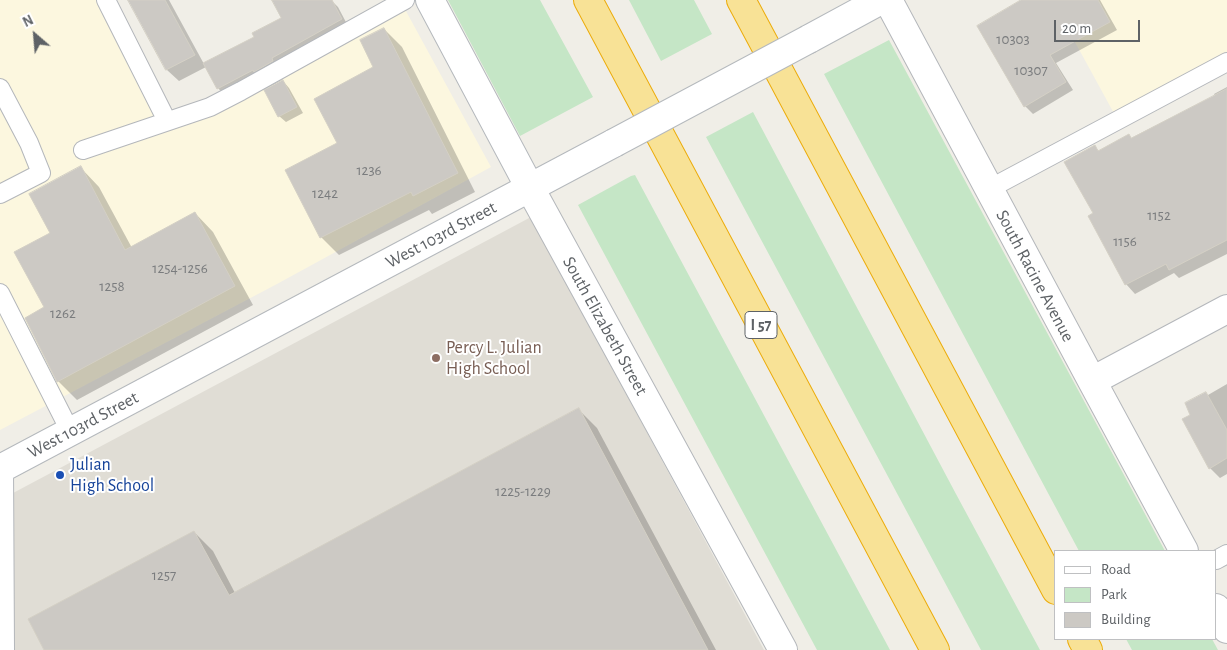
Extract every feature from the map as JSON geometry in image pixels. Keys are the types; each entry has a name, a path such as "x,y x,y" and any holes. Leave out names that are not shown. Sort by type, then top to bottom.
{"highway":[{"name":"I 57","path":"588,0 935,650"},
{"path":"740,0 1054,586"}],"street":[{"name":"South Elizabeth Street","path":"430,0 530,188 783,650"},
{"name":"West 103rd Street","path":"2,468 881,0"},
{"name":"South Racine Avenue","path":"888,0 1183,550"},
{"path":"1092,381 1227,309"},
{"path":"1217,610 1227,629"}],"lane":[{"path":"106,0 167,121"},
{"path":"83,150 218,103 405,0"},
{"path":"989,189 1227,62"},
{"path":"0,88 29,143 41,173 0,194"},
{"path":"0,293 70,431"},
{"path":"2,468 6,650"}],"shaded area":[{"path":"0,0 106,0 167,121 401,2 491,167 277,284 0,430"},
{"path":"1052,0 1227,0 1227,57 1116,117"},
{"name":"Percy L. Julian High School","path":"531,217 764,650 0,650 0,500"}],"green space":[{"path":"448,0 540,0 593,97 520,136"},
{"path":"629,0 694,0 712,34 661,61"},
{"path":"889,40 1164,550 1078,550 824,74"},
{"path":"753,112 1040,650 981,650 706,137"},
{"path":"635,175 890,650 817,650 578,205"},
{"path":"1127,640 1213,640 1218,650 1132,650"}],"building":[{"path":"128,0 165,0 195,55 166,70"},
{"path":"272,0 332,0 342,19 272,58 273,61 254,72 253,70 217,89 203,63 254,37 252,33 281,18"},
{"path":"1021,0 1098,0 1110,22 1050,55 1066,82 1024,107 977,26"},
{"path":"384,28 458,173 413,196 411,192 320,238 285,170 337,143 314,99 373,67 360,40"},
{"path":"283,80 297,107 278,117 264,90"},
{"path":"1227,89 1227,240 1169,270 1166,264 1125,285 1088,216 1093,213 1064,162 1095,145 1098,151 1129,134 1131,138"},
{"path":"81,166 125,250 195,212 235,286 57,382 25,318 44,307 14,252 50,233 29,194"},
{"path":"1206,392 1227,430 1227,458 1209,469 1182,419 1190,415 1185,403"},
{"path":"579,408 708,650 44,650 28,619 194,531 229,595"}],"place":[{"name":"Percy L. Julian High School","path":"436,358"},
{"name":"Julian High School","path":"60,475"}]}
